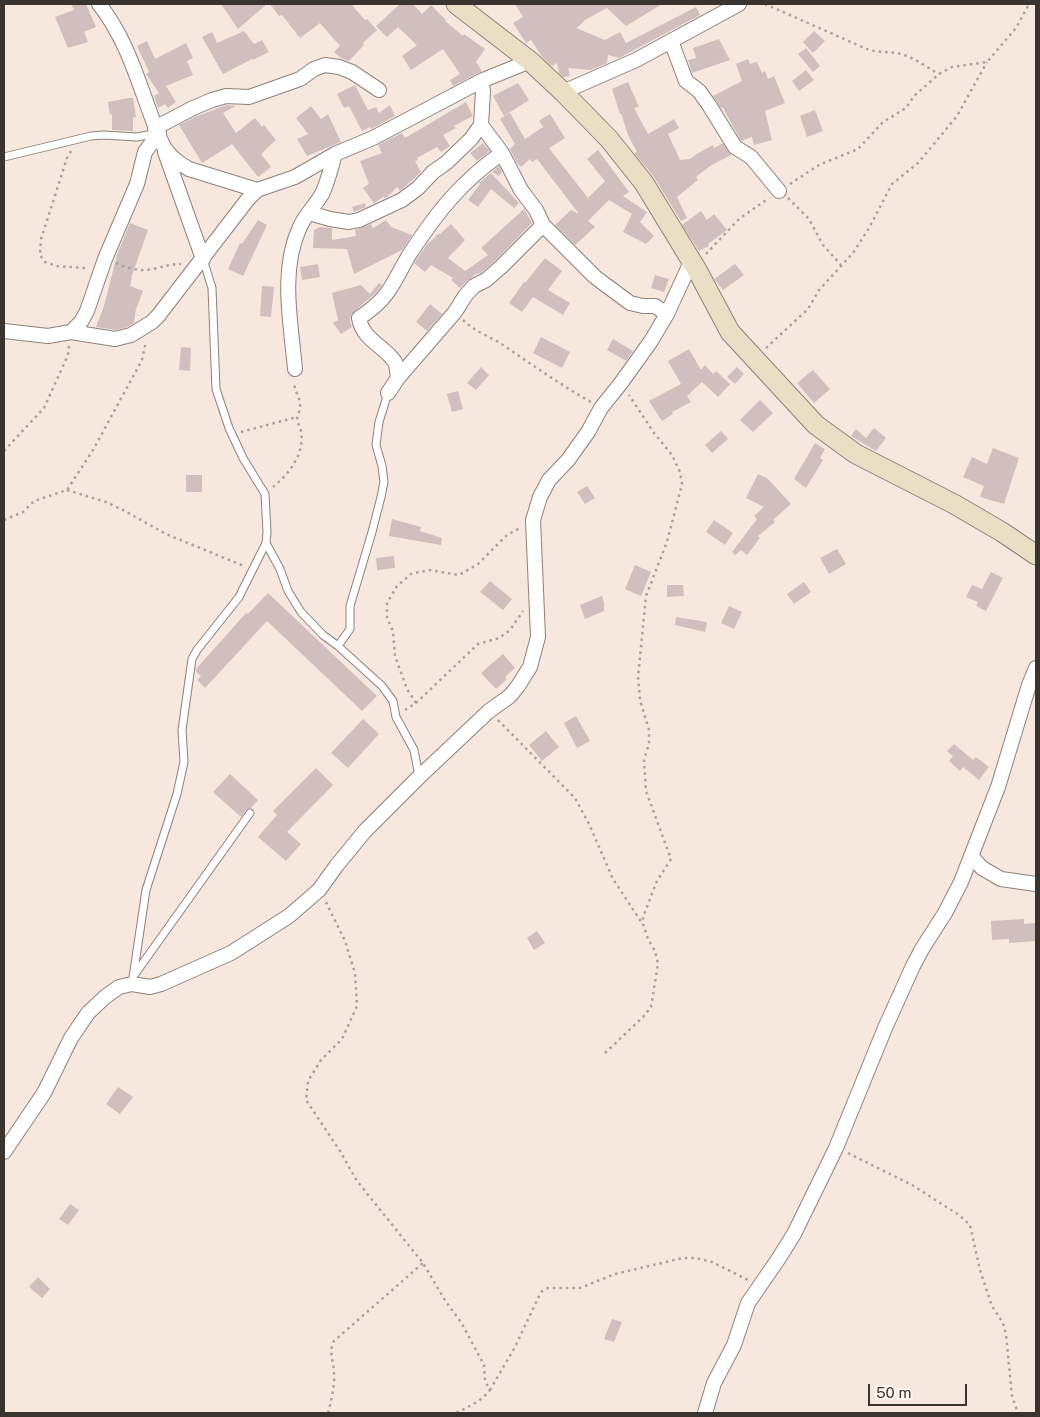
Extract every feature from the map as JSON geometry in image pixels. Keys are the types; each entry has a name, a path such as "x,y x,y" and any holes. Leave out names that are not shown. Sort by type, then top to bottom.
{"street":[{"path":"99,4 113,22 148,103 200,262"},
{"path":"456,4 530,61 609,139 644,183 694,266 730,332 816,425 832,439 856,454 954,504 1002,532 1036,555"},
{"path":"563,92 636,60 671,42 719,9 739,4"},
{"path":"671,42 686,81 699,92 709,105 735,147 751,157 779,191"},
{"path":"4,331 48,336 71,332 115,339 131,335 152,322 172,299 257,190 295,177 335,154 373,138 481,81 530,61"},
{"path":"71,332 81,322 87,311 105,259 137,184 145,152 159,135 193,108 226,96 249,97 294,81 325,65 339,67 352,72 379,90"},
{"path":"309,214 330,220 349,222 358,220 402,200 418,188 433,172 471,139 482,125 483,91 481,81"},
{"path":"482,125 502,153 521,190 536,210 543,226 596,277 630,303 655,306 667,314"},
{"path":"159,135 179,163 189,169 257,190"},
{"path":"398,378 394,362 367,335 360,325 359,318 377,304 387,292 410,254 446,202 462,185 502,153"},
{"path":"295,368 288,277 291,256 298,231 322,194 335,154"},
{"path":"388,393 398,378 456,312 465,296 474,286 486,280 501,267 543,226"},
{"path":"4,1152 44,1093 71,1038 88,1013 111,992 133,980 150,987 161,984 231,953 289,916 319,890 365,831 419,777 490,710 510,696 518,686 530,667 538,637 533,520 540,497 549,480 568,460 588,432 600,408 621,383 651,341 694,266"},
{"path":"705,1413 714,1383 734,1345 748,1303 794,1234 836,1148 885,1028 922,949 945,913 960,882 998,787 1036,668"},
{"path":"971,856 982,868 1001,879 1010,882 1036,884"}],"lane":[{"path":"4,156 103,135 137,137 159,135"},
{"path":"133,980 146,890 177,794 184,762 182,730 192,658 239,597 266,543 265,494 232,435 216,390 212,288 200,262"},
{"path":"338,646 350,629 350,606 372,532 384,482 376,445 379,422 388,393"},
{"path":"266,543 280,569 288,591 301,612 322,635 338,646 382,686 393,701 396,716 414,750 419,777"},
{"path":"133,980 250,812"}],"path":[{"path":"765,4 868,50 897,53 910,57 938,74"},
{"path":"753,358 808,309 819,290 853,253 892,184 918,163 957,116 987,62 1016,28 1029,4"},
{"path":"694,266 712,250 739,219 819,166 858,149 883,122 906,108 914,96 938,74 952,67 987,62"},
{"path":"78,140 66,158 41,239 40,255 45,262 57,266 84,268 105,259 127,268 140,270 169,264 200,262"},
{"path":"779,191 809,219 823,245 841,265"},
{"path":"456,312 472,328 505,346 557,382 600,408"},
{"path":"66,490 95,445 142,360 152,322"},
{"path":"4,451 44,408 68,355 71,332"},
{"path":"265,494 287,474 297,460 301,439 297,417 300,405 294,388 295,368"},
{"path":"621,383 654,433 672,455 680,472 682,484 667,542 646,596 646,612 639,663 640,700 649,730 649,744 644,760 646,791 672,859 657,880 643,917 643,924"},
{"path":"232,435 297,417"},
{"path":"4,520 23,512 34,501 66,490 106,502 166,534 252,570"},
{"path":"416,703 407,690 395,656 393,631 387,618 387,602 397,586 411,574 430,570 459,574 478,564 508,535 533,520"},
{"path":"396,716 416,703 478,644 499,638 510,630 521,616 524,608"},
{"path":"490,710 575,798 590,824 613,879 643,924 648,939 655,951 658,964 650,1007 643,1017 605,1053"},
{"path":"319,890 345,941 355,973 357,1006 342,1039 321,1060 308,1081 306,1100 330,1135 357,1181 423,1263 471,1340 484,1365 484,1381 490,1390"},
{"path":"836,1148 912,1185 960,1215 970,1225 980,1270 992,1306 1003,1323 1006,1334 1012,1396 1018,1413"},
{"path":"456,1413 487,1395 519,1339 541,1292 548,1288 580,1288 635,1269 683,1258 696,1258 712,1262 759,1286"},
{"path":"328,1413 335,1371 331,1353 334,1341 423,1263"}],"building":[{"path":"71,4 86,4 96,27 84,32 88,42 68,48 55,17 74,10"},
{"path":"221,4 267,4 238,29"},
{"path":"270,4 351,4 377,30 363,43 364,45 349,61 341,58 334,52 340,46 320,23 300,38 282,15 279,16"},
{"path":"400,4 413,4 422,14 431,5 445,21 463,36 464,34 485,49 476,62 482,71 453,86 450,80 460,74 443,49 411,70 402,56 417,45 398,27 387,37 376,26"},
{"path":"515,4 662,4 626,26 607,8 583,21 576,28 605,40 620,32 626,43 696,7 700,15 619,58 608,55 607,63 591,70 568,68 570,76 563,77 559,73 557,63 552,66 543,58 531,40 526,43 513,23 523,17"},
{"path":"244,31 254,44 262,40 269,52 223,74 202,37 212,32 217,43"},
{"path":"814,31 825,41 813,53 803,42"},
{"path":"719,39 730,60 692,73 688,60 696,58 693,48"},
{"path":"147,41 155,59 186,43 193,58 187,61 193,75 166,86 176,102 168,108 165,104 158,108 154,96 159,93 146,74 149,72 137,46"},
{"path":"806,48 820,66 813,72 798,54"},
{"path":"748,59 750,64 757,62 762,73 765,71 768,79 774,76 785,103 765,111 772,140 754,145 752,137 741,141 723,108 721,108 713,96 742,81 736,64"},
{"path":"806,70 814,80 799,91 792,81"},
{"path":"628,82 639,107 634,108 648,134 674,119 679,128 668,134 680,160 690,159 713,145 714,148 723,143 731,155 710,166 696,177 698,180 677,197 687,218 681,221 654,177 634,153 637,152 628,135 612,89"},
{"path":"518,83 529,100 504,116 493,96"},
{"path":"355,85 368,110 376,107 379,113 390,105 395,116 371,129 370,127 362,131 349,106 344,108 337,94"},
{"path":"133,98 136,117 133,118 133,131 112,130 112,114 110,115 108,102"},
{"path":"466,102 473,116 454,126 456,128 443,135 450,146 441,152 437,147 417,158 418,160 415,161 421,172 400,191 397,187 386,198 383,197 374,203 363,188 369,184 360,161 382,153 378,145 402,133 405,138"},
{"path":"227,105 236,106 223,113 236,133 255,118 262,127 264,125 276,140 261,154 271,167 258,177 232,144 202,163 179,125"},
{"path":"311,106 321,119 328,114 341,142 307,156 297,139 308,134 296,118"},
{"path":"815,110 823,131 807,137 800,116"},
{"path":"510,113 525,139 543,127 539,121 550,114 565,138 549,148 588,198 605,181 587,159 598,150 629,192 623,196 647,212 640,222 654,236 646,244 623,232 632,214 609,200 588,221 595,227 575,245 555,225 571,210 579,214 537,159 532,162 530,159 521,167 517,163 510,149 515,144 500,119"},
{"path":"483,143 490,151 477,161 470,153"},
{"path":"499,166 502,172 499,176 492,172"},
{"path":"491,173 519,203 514,208 491,189 478,207 468,200 479,183"},
{"path":"365,203 366,207 354,212 352,207"},
{"path":"524,209 532,223 495,261 460,288 451,280 453,278 431,265 425,272 414,263 429,242 451,224 465,240 448,258 465,271 488,255 481,248"},
{"path":"701,211 707,220 714,214 727,230 708,244 709,246 699,251 682,225"},
{"path":"258,220 267,225 243,276 228,269 240,243 242,244"},
{"path":"386,220 391,227 412,235 402,250 354,274 347,249 313,248 314,230 320,227 332,228 332,240 356,236 355,230 371,224 373,228"},
{"path":"130,223 148,230 131,278 130,286 143,291 136,309 134,323 128,327 116,330 96,327 104,306 117,255"},
{"path":"545,258 562,271 548,290 570,303 563,315 533,297 522,312 509,303"},
{"path":"318,264 320,277 302,280 300,267"},
{"path":"735,264 744,275 723,290 714,279"},
{"path":"655,275 669,279 664,292 651,288"},
{"path":"379,283 382,285 376,293 351,314 350,322 352,327 341,334 333,323 338,320 332,293 361,285 370,294"},
{"path":"262,286 274,287 271,317 260,316"},
{"path":"430,304 442,314 427,331 416,322"},
{"path":"541,337 570,352 562,368 533,353"},
{"path":"613,339 633,351 626,361 607,350"},
{"path":"181,347 191,348 190,371 179,370"},
{"path":"689,349 701,370 705,365 713,374 716,371 730,384 718,397 702,382 687,396 691,402 672,412 673,414 662,421 649,401 681,384 668,361"},
{"path":"481,367 489,375 476,390 467,383"},
{"path":"737,367 744,374 735,384 727,377"},
{"path":"813,370 830,389 814,403 797,383"},
{"path":"458,391 463,409 452,412 447,394"},
{"path":"760,400 773,413 753,432 740,420"},
{"path":"874,428 886,438 876,451 851,436 856,429 866,438"},
{"path":"721,431 728,439 712,453 705,445"},
{"path":"815,443 825,449 820,458 823,460 806,488 794,479"},
{"path":"993,448 1019,458 1004,504 980,497 984,486 963,477 972,457 987,464"},
{"path":"758,474 767,478 791,504 773,520 775,522 758,536 760,538 747,555 741,550 735,555 732,552 757,519 754,516 764,507 746,498"},
{"path":"186,475 202,475 202,492 186,492"},
{"path":"587,486 595,498 585,504 577,492"},
{"path":"392,519 421,527 420,531 442,538 441,545 389,536"},
{"path":"714,520 733,533 725,545 706,532"},
{"path":"837,549 846,564 829,574 820,558"},
{"path":"394,556 395,568 377,570 376,558"},
{"path":"635,565 651,572 641,596 625,589"},
{"path":"991,572 1003,578 986,611 976,606 978,602 966,597 972,585 982,589"},
{"path":"490,581 512,599 503,610 480,592"},
{"path":"804,582 811,592 794,604 787,594"},
{"path":"667,585 683,585 684,596 667,597"},
{"path":"268,593 377,696 362,711 267,621 205,688 197,680 201,676 196,672 196,669 246,613 248,614"},
{"path":"602,596 604,611 585,619 580,605"},
{"path":"729,606 742,612 734,629 721,623"},
{"path":"676,617 707,622 705,632 675,625"},
{"path":"503,654 515,668 496,689 481,673"},
{"path":"576,716 590,741 577,748 564,723"},
{"path":"363,719 379,734 348,768 331,753"},
{"path":"546,731 559,747 542,761 529,745"},
{"path":"954,744 973,760 976,757 989,767 979,780 963,767 960,771 949,761 953,756 947,751"},
{"path":"316,768 333,785 287,832 301,844 286,861 258,837 277,815 273,811"},
{"path":"230,774 258,800 241,817 213,792"},
{"path":"1024,919 1024,924 1036,923 1036,941 1009,943 1009,939 992,940 991,921"},
{"path":"537,931 545,943 534,950 527,938"},
{"path":"118,1087 133,1097 120,1114 106,1104"},
{"path":"70,1204 79,1210 68,1225 59,1219"},
{"path":"38,1277 50,1289 42,1298 29,1287"},
{"path":"612,1319 622,1322 614,1342 604,1339"}]}
